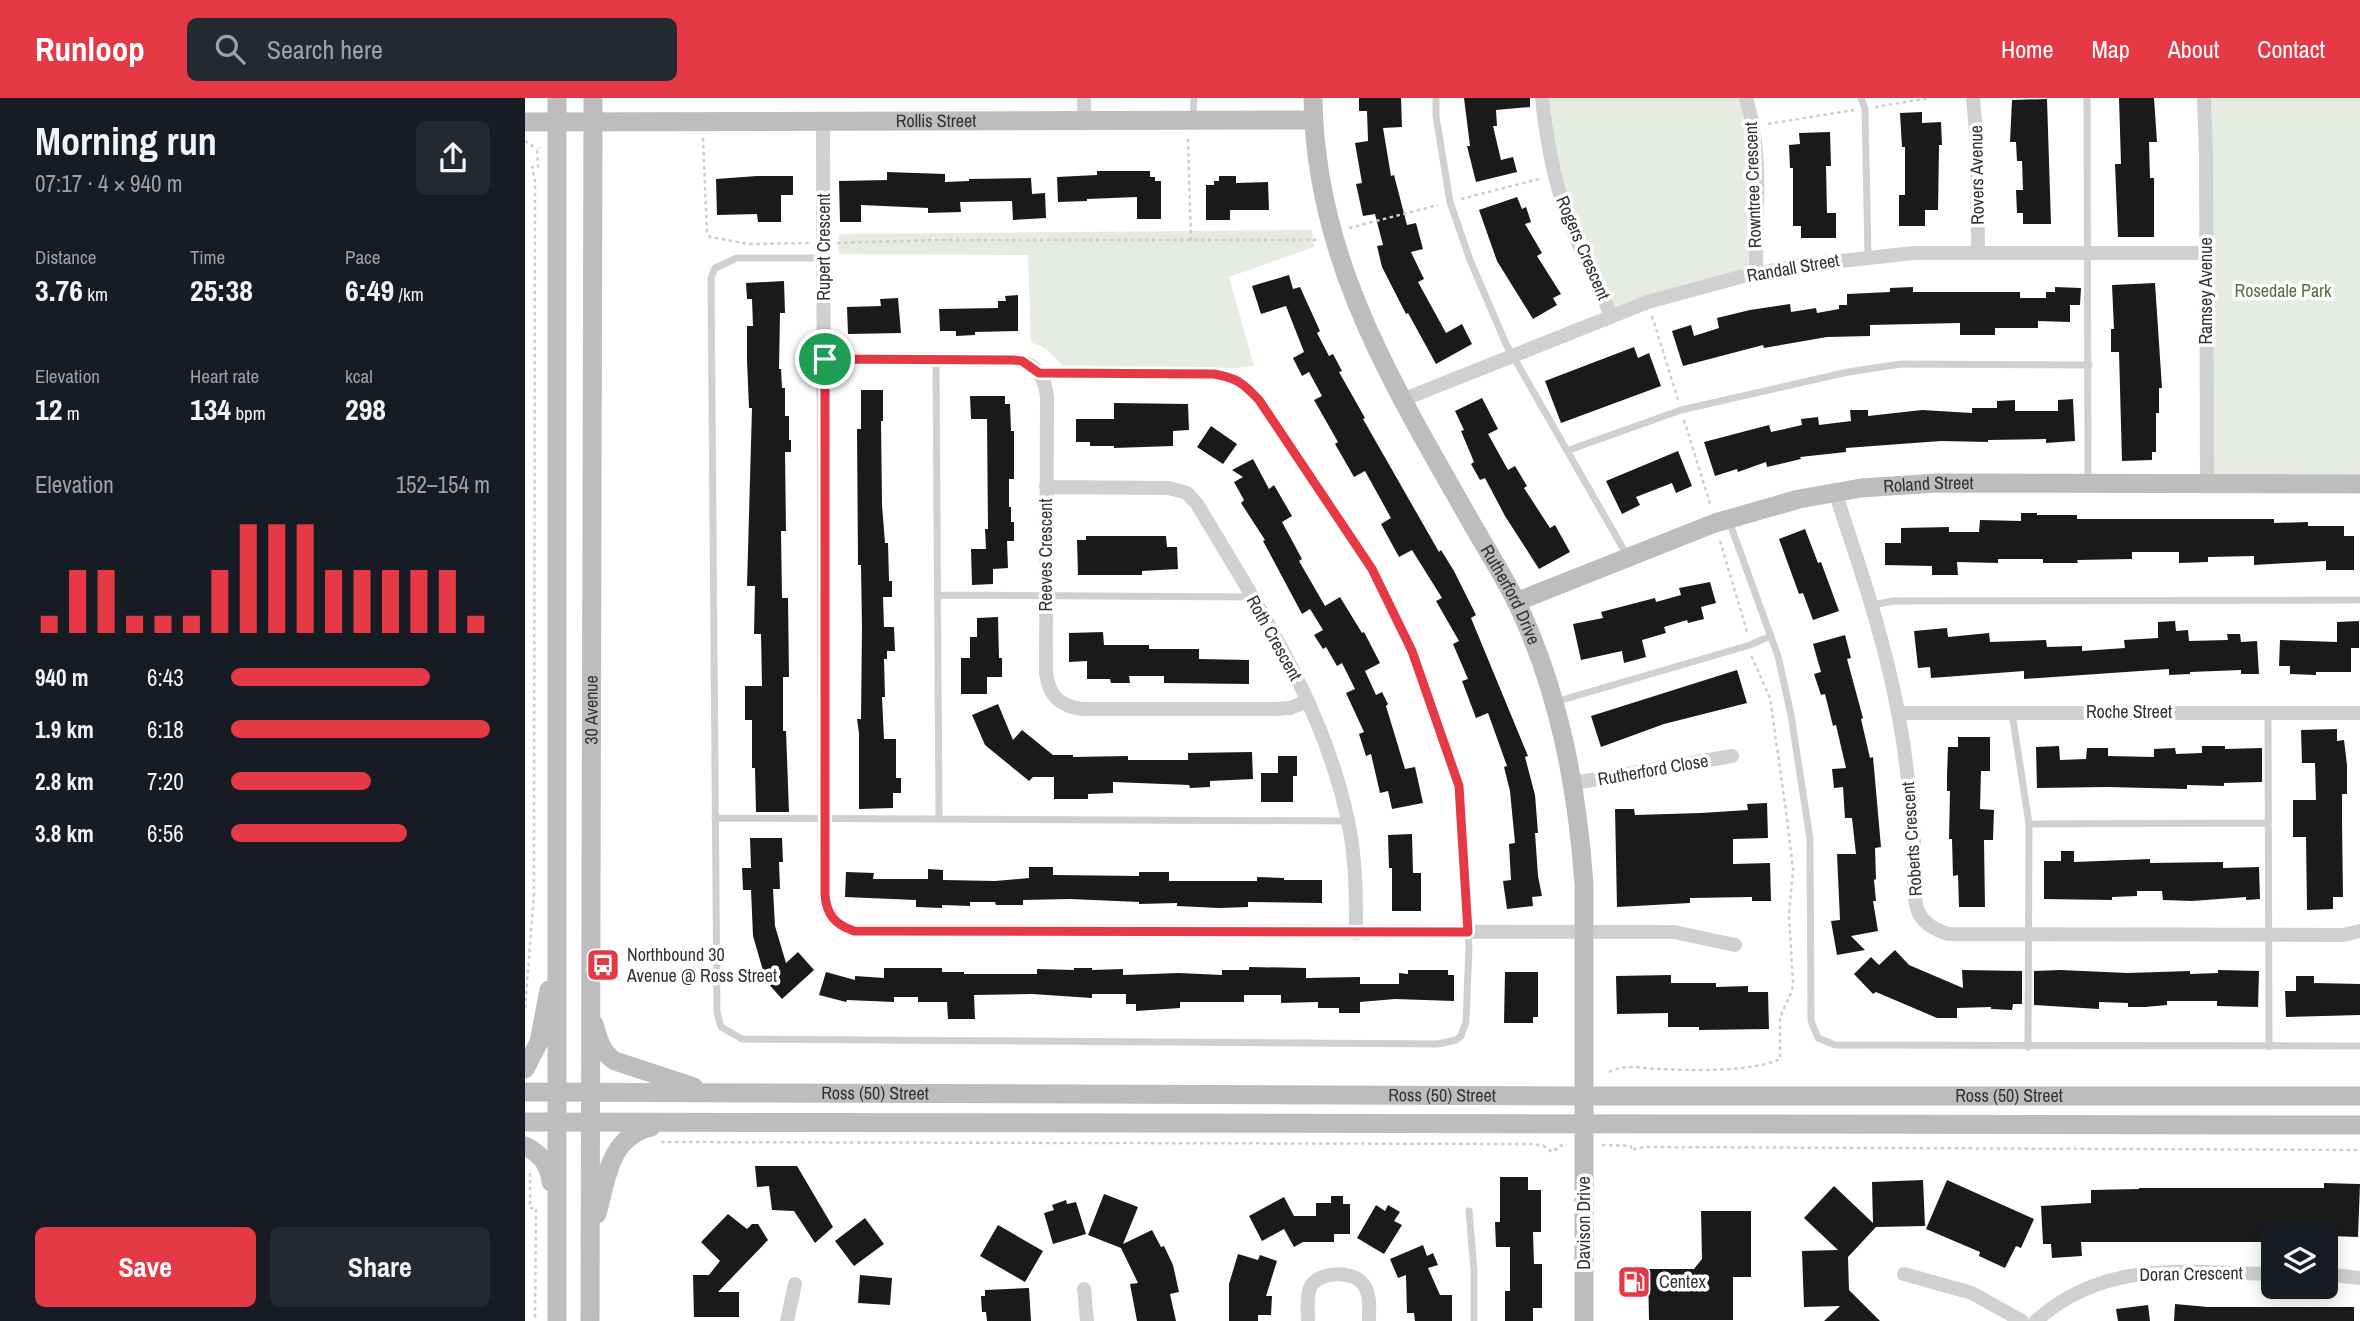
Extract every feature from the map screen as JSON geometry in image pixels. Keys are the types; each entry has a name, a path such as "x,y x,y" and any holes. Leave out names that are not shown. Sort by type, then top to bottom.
{"street":[{"name":"30 Avenue","path":"557,98 557,1321"},
{"name":"30 Avenue","path":"590,1321 593,98"},
{"path":"1084,98 1084,121"},
{"name":"Rutherford Drive","path":"1313,98 1321,185 1338,253 1357,308 1402,400 1516,602 1539,655 1554,702 1574,783 1582,859 1585,1125"},
{"name":"Rogers Crescent","path":"1542,98 1546,137 1557,185 1576,237 1599,283 1611,316"},
{"name":"Rowntree Crescent","path":"1746,98 1755,139 1756,273"},
{"name":"Rovers Avenue","path":"1973,98 1977,144 1978,253"},
{"name":"Ramsey Avenue","path":"2204,98 2207,483"},
{"name":"Rollis Street","path":"525,122 1313,120"},
{"name":"Rupert Crescent","path":"823,121 825,894 827,910 835,922 854,931 1674,932 1735,944"},
{"name":"Randall Street","path":"1402,400 1648,302 1756,273 1868,256 2205,253"},
{"path":"825,359 1022,361 1039,373"},
{"name":"Reeves Crescent","path":"1039,373 1044,380 1047,397 1047,683 1054,697 1064,705 1082,709 1276,709 1290,708 1308,701"},
{"name":"Roland Street","path":"1516,602 1728,518 1835,492 1937,483 2360,484"},
{"name":"Roth Crescent","path":"1046,487 1169,488 1187,493 1197,504 1252,597 1308,701 1335,768 1348,821 1355,876 1356,933"},
{"name":"Roberts Crescent","path":"1835,492 1872,606 1899,713 1912,821 1915,897 1920,916 1938,931 1948,934 2343,935 2360,932"},
{"name":"Roche Street","path":"1899,713 2360,713"},
{"name":"Rutherford Close","path":"1574,783 1732,756"},
{"path":"525,1069 539,1042 558,941"},
{"path":"589,1011 600,1044 610,1058 638,1070 719,1094"},
{"name":"Ross (50) Street","path":"525,1092 2360,1096"},
{"name":"Ross (50) Street","path":"525,1122 2360,1125"},
{"path":"590,1237 618,1148 635,1132 676,1123"},
{"name":"Davison Drive","path":"1584,1321 1585,1125"},
{"path":"527,1154 540,1155 548,1168 557,1227"},
{"path":"1904,1274 1972,1293 2022,1321"},
{"name":"Doran Crescent","path":"2036,1321 2080,1291 2128,1275 2261,1274"},
{"path":"1308,1321 1308,1297 1314,1281 1329,1275 1347,1275 1362,1281 1366,1287 1369,1321"},
{"path":"2338,1275 2360,1278"},
{"path":"787,1321 795,1284"},
{"path":"1084,1289 1087,1321"}],"lane":[{"path":"1190,120 1194,98"},
{"path":"1436,98 1436,116 1450,202 1470,260 1513,355 1628,557"},
{"path":"1861,98 1865,108 1868,256"},
{"path":"2087,98 2088,483"},
{"path":"824,258 737,257 715,268 711,278 717,1012 722,1027 741,1039 1448,1043 1461,1036 1466,1022 1469,946 1459,786 1412,651 1372,569 1259,400 1243,383 1214,374 1039,373"},
{"path":"936,360 939,819"},
{"path":"1569,450 1681,410 1848,372 1901,364 2089,365"},
{"path":"1728,518 1778,656 1791,715 1810,839 1811,1021 1818,1038 1835,1045 2360,1046"},
{"path":"939,595 1252,597"},
{"path":"1872,606 1893,601 2360,600"},
{"path":"1554,702 1750,645 1771,636"},
{"path":"2011,712 2029,824 2028,1047"},
{"path":"2268,712 2269,1047"},
{"path":"715,818 1348,821"},
{"path":"2029,824 2268,823"},
{"path":"1469,1211 1474,1271 1474,1321"}],"path":[{"path":"1766,125 1930,98"},
{"path":"1190,120 1191,241"},
{"path":"702,121 707,233 710,237 749,244 811,243"},
{"path":"525,141 539,151"},
{"path":"525,1007 535,883 535,181 532,167 538,167 539,151 542,147"},
{"path":"838,243 933,240 1317,240"},
{"path":"1653,316 1711,508"},
{"path":"1609,1072 1629,1067 1757,1067 1780,1059 1782,1010 1793,983 1789,914 1793,870 1770,698 1752,660 1720,538"},
{"path":"662,1142 1533,1144 1544,1146 1552,1152 1562,1145"},
{"path":"1609,1145 1631,1146 1631,1150 1644,1147 2360,1150"},
{"path":"527,1154 530,1208 536,1208 535,1321"}],"green space":[{"path":"1542,98 1746,98 1756,273 1611,316 1576,237"},
{"name":"Rosedale Park","path":"2204,98 2360,98 2360,484 2207,483"},
{"path":"1312,230 1314,247 1229,277 1254,366 1236,368 1063,366 1046,349 1031,342 1028,255 839,254 839,234"}],"building":[{"path":"1359,98 1401,98 1402,127 1383,128 1391,176 1394,175 1407,225 1416,223 1423,249 1411,252 1424,279 1418,282 1446,333 1462,324 1472,344 1436,364 1382,267 1377,246 1383,245 1375,214 1363,216 1356,184 1362,183 1355,143 1368,141 1367,111 1359,111"},
{"path":"1464,98 1530,98 1530,107 1496,110 1497,126 1493,126 1501,160 1513,157 1517,172 1476,182 1467,146 1470,146"},
{"path":"2119,98 2154,98 2157,142 2149,142 2150,178 2154,178 2154,237 2118,237 2115,164 2121,164"},
{"path":"2047,99 2051,224 2023,224 2023,213 2017,213 2016,190 2023,190 2022,161 2017,161 2016,142 2010,142 2012,100"},
{"path":"1922,112 1922,123 1941,122 1938,210 1925,210 1925,226 1899,226 1899,195 1905,195 1905,147 1902,147 1900,113"},
{"path":"1830,132 1831,166 1826,166 1827,213 1836,213 1836,238 1801,238 1801,226 1793,226 1793,168 1790,168 1789,145 1800,144 1799,133"},
{"path":"1097,171 1150,171 1150,177 1161,181 1161,219 1137,219 1137,197 1058,202 1057,177 1097,175"},
{"path":"887,172 945,174 945,182 1031,178 1032,194 1045,193 1046,218 1013,220 1012,201 960,202 961,212 928,213 928,208 861,205 861,222 840,222 839,181 887,180"},
{"path":"793,176 793,195 781,195 781,222 758,222 757,214 717,215 716,179"},
{"path":"1219,176 1236,176 1236,183 1268,182 1269,210 1230,210 1230,220 1206,220 1206,185 1214,185 1214,181 1219,181"},
{"path":"1517,197 1522,209 1526,207 1531,222 1525,224 1542,253 1537,256 1561,294 1553,298 1557,305 1533,319 1497,261 1479,210"},
{"path":"1289,275 1293,289 1300,287 1320,331 1317,333 1329,356 1333,354 1342,371 1339,372 1365,418 1363,419 1439,552 1441,550 1454,571 1476,615 1471,618 1528,756 1525,757 1535,795 1538,833 1535,833 1542,896 1532,897 1533,906 1507,909 1503,881 1511,880 1509,844 1515,843 1510,791 1504,767 1507,766 1488,713 1476,718 1462,681 1468,679 1453,644 1459,641 1436,601 1442,598 1412,550 1399,557 1381,524 1391,518 1365,471 1354,477 1335,444 1338,442 1314,400 1322,396 1309,372 1302,376 1293,358 1304,352 1286,306 1261,314 1252,286"},
{"path":"784,281 785,313 780,313 779,369 782,388 785,388 785,416 789,416 791,440 791,452 785,452 786,531 781,531 782,598 788,598 789,677 783,677 783,731 786,731 789,812 756,812 752,720 745,720 745,686 762,686 761,634 754,634 755,586 747,586 752,408 749,408 747,326 753,326 752,299 747,299 746,283"},
{"path":"2155,283 2162,388 2159,388 2159,413 2156,413 2156,452 2152,452 2152,460 2122,461 2119,352 2111,352 2111,329 2114,329 2112,285"},
{"path":"1913,287 1913,292 2020,292 2020,298 2046,298 2046,292 2055,292 2055,287 2081,288 2080,305 2070,305 2070,322 2038,321 2038,328 1995,328 1995,335 1960,335 1960,323 1870,325 1870,336 1827,337 1764,348 1763,345 1683,366 1672,331 1691,325 1694,336 1719,328 1717,318 1750,310 1790,304 1791,312 1816,308 1817,313 1847,305 1847,294 1890,292 1890,288"},
{"path":"1018,295 1018,331 975,332 975,335 956,336 956,331 940,331 939,309 998,308 998,301 1006,301 1005,296"},
{"path":"898,298 901,333 848,334 847,307 881,306 880,299"},
{"path":"1634,347 1638,358 1649,353 1661,386 1561,423 1545,381"},
{"path":"861,390 883,390 882,505 885,543 888,543 889,581 892,581 892,597 883,597 884,627 894,627 895,651 887,651 887,659 884,659 885,697 882,697 884,739 896,739 896,778 901,778 901,793 893,793 893,808 859,809 857,719 861,719 862,627 861,565 858,565 857,429 861,429"},
{"path":"970,396 1005,396 1005,404 1010,404 1011,431 1014,431 1014,479 1009,479 1009,507 1011,522 1014,522 1014,541 1007,541 1008,568 993,569 993,584 972,585 971,549 986,549 985,529 988,529 987,419 971,419"},
{"path":"1482,398 1498,429 1488,434 1508,470 1515,466 1527,486 1524,488 1550,528 1555,525 1570,552 1539,569 1505,516 1485,478 1480,480 1471,464 1474,462 1455,411"},
{"path":"2073,399 2075,441 1941,441 1846,448 1846,452 1800,457 1801,459 1767,467 1766,462 1738,472 1737,469 1715,476 1704,442 1769,425 1771,432 1802,425 1801,419 1818,417 1819,425 1851,421 1850,410 1868,410 1868,416 1922,410 1972,413 1972,408 1997,408 1997,401 2015,400 2015,411 2058,411 2058,400"},
{"path":"1114,403 1188,404 1189,430 1173,431 1173,446 1114,448 1090,446 1090,442 1076,442 1076,419 1114,419"},
{"path":"1211,426 1237,444 1223,464 1197,447"},
{"path":"1678,451 1692,486 1676,493 1672,483 1636,497 1640,505 1622,514 1606,481"},
{"path":"1253,459 1269,489 1274,485 1292,516 1282,522 1302,559 1299,561 1325,606 1340,597 1362,633 1364,632 1380,663 1365,671 1376,695 1382,692 1388,704 1386,706 1405,769 1415,767 1423,803 1392,809 1388,791 1380,793 1371,754 1366,756 1359,734 1364,732 1346,693 1355,689 1342,663 1337,666 1326,647 1323,649 1314,635 1323,630 1310,609 1302,614 1263,541 1265,540 1241,503 1244,500 1234,482 1243,477 1232,470"},
{"path":"2021,513 2077,515 2077,519 2274,519 2274,523 2308,522 2308,526 2344,526 2344,536 2354,536 2354,570 2326,570 2326,561 2254,565 2254,556 2208,557 2208,562 2179,563 2179,552 2132,552 2132,559 2077,560 2078,563 2043,563 2043,559 1998,559 1998,563 1957,562 1958,575 1932,575 1932,566 1885,565 1885,543 1901,543 1901,528 1949,527 1949,532 1979,532 1980,520 2021,521"},
{"path":"1805,529 1818,563 1821,562 1839,611 1813,620 1803,593 1799,594 1779,539"},
{"path":"1086,536 1166,536 1167,547 1177,547 1178,569 1142,571 1142,575 1078,575 1077,540 1086,540"},
{"path":"1710,582 1716,603 1701,607 1704,619 1688,623 1687,620 1664,627 1666,633 1642,640 1646,657 1624,663 1622,651 1581,660 1573,624 1603,618 1601,612 1655,598 1656,602 1681,595 1679,588"},
{"path":"998,617 1002,677 987,677 987,694 961,694 961,658 970,658 970,637 977,637 977,618"},
{"path":"2175,621 2176,631 2188,630 2189,641 2228,640 2227,634 2240,634 2241,642 2257,641 2259,674 2241,674 2241,670 2169,675 2169,669 2024,679 2024,671 1931,678 1930,667 1918,668 1914,631 1947,628 1948,637 1989,633 1990,642 2046,640 2047,647 2082,646 2082,651 2125,648 2124,640 2158,638 2158,622"},
{"path":"2359,621 2359,648 2351,648 2351,672 2290,674 2290,666 2279,666 2280,640 2337,642 2337,622"},
{"path":"1103,632 1104,645 1149,645 1149,649 1199,649 1199,659 1249,660 1249,684 1164,683 1164,676 1129,676 1130,683 1111,683 1110,679 1087,679 1087,661 1069,662 1069,633"},
{"path":"1845,635 1851,658 1847,659 1863,718 1861,719 1870,758 1873,757 1881,847 1875,848 1876,901 1873,901 1878,931 1851,936 1865,950 1837,955 1831,921 1840,920 1837,854 1856,854 1852,818 1845,818 1843,787 1834,788 1832,769 1846,768 1836,725 1833,726 1825,694 1821,695 1814,674 1821,672 1813,644"},
{"path":"1737,670 1747,703 1664,724 1601,747 1591,716"},
{"path":"998,704 1013,740 1022,730 1053,755 1128,756 1128,760 1188,760 1188,753 1252,752 1253,779 1210,781 1210,787 1190,788 1189,785 1113,782 1113,793 1088,794 1088,799 1054,799 1054,777 1033,777 1029,781 985,745 972,715"},
{"path":"2337,729 2337,741 2344,740 2347,765 2347,794 2342,794 2343,897 2333,897 2333,909 2307,910 2306,837 2293,837 2293,800 2316,800 2315,763 2302,763 2301,730"},
{"path":"1958,737 1990,737 1990,771 1981,771 1980,809 1994,810 1993,840 1984,840 1985,907 1959,907 1958,875 1953,876 1952,839 1949,839 1950,791 1947,791 1948,747 1958,747"},
{"path":"2059,746 2060,760 2086,759 2087,748 2108,748 2108,756 2154,757 2154,749 2175,748 2176,754 2202,753 2202,746 2225,746 2225,749 2262,748 2262,782 2224,783 2224,786 2187,785 2187,789 2037,788 2036,747"},
{"path":"1278,756 1297,756 1297,776 1293,776 1293,802 1261,802 1261,773 1278,773"},
{"path":"1767,803 1768,838 1733,839 1733,864 1770,863 1771,901 1752,901 1752,897 1690,898 1690,903 1617,907 1615,809 1634,809 1635,815 1701,813 1748,810 1747,804"},
{"path":"1412,834 1413,873 1421,873 1421,911 1392,911 1392,868 1389,868 1388,835"},
{"path":"750,838 782,838 780,889 773,889 775,926 786,963 798,952 814,970 782,999 766,981 753,936 751,890 743,890 742,868 751,868"},
{"path":"2061,851 2074,851 2074,862 2150,859 2150,863 2223,862 2223,868 2259,867 2260,899 2246,900 2246,897 2163,900 2162,891 2137,891 2137,896 2112,897 2112,900 2044,899 2044,861 2061,861"},
{"path":"1029,867 1053,867 1053,875 1139,876 1139,872 1169,872 1169,881 1257,881 1257,877 1322,880 1322,903 1248,902 1248,907 1219,908 1177,906 1177,903 1139,904 1070,899 1023,900 1023,905 970,902 970,906 942,905 942,908 916,907 916,900 845,897 846,872 874,873 873,879 928,879 928,869 943,870 943,880 995,881 1029,878"},
{"path":"1895,950 1909,965 1963,988 1962,970 2022,971 2022,1004 2013,1004 2012,1010 1991,1007 1957,1008 1957,1018 1937,1018 1876,992 1873,994 1854,974 1871,957 1879,965"},
{"path":"1249,967 1306,968 1306,978 1360,977 1360,984 1399,984 1399,973 1408,974 1408,970 1448,970 1448,975 1454,975 1454,1001 1395,999 1360,1002 1360,1013 1339,1013 1339,1008 1318,1008 1318,1002 1281,1003 1281,995 1244,995 1244,1002 1180,1002 1180,1008 1136,1011 1136,1004 1126,1004 1126,994 1092,994 1092,998 1032,994 974,995 975,1019 948,1019 947,1002 918,1002 918,997 894,997 894,1002 846,1002 819,995 826,972 855,980 855,976 884,978 884,968 942,968 942,972 964,974 1037,974 1037,969 1092,968 1123,969 1123,975 1222,975 1222,970 1249,970"},
{"path":"2218,970 2259,971 2258,1007 2217,1006 2217,1001 2167,1001 2167,1005 2145,1007 2128,1007 2128,1003 2099,1002 2099,1009 2034,1005 2034,971 2128,973 2190,971 2190,974 2218,973"},
{"path":"1505,972 1538,972 1538,1017 1533,1017 1533,1023 1504,1023"},
{"path":"1671,975 1671,983 1716,983 1716,987 1748,986 1748,992 1768,992 1769,1029 1699,1030 1699,1027 1668,1027 1668,1013 1617,1014 1616,976"},
{"path":"2296,976 2314,976 2314,983 2360,984 2360,1015 2286,1017 2285,991 2296,991"},
{"path":"755,1166 797,1166 833,1227 815,1243 794,1211 772,1210 769,1186 757,1187"},
{"path":"1500,1177 1528,1177 1528,1190 1541,1190 1541,1232 1533,1232 1534,1264 1542,1264 1542,1308 1533,1308 1533,1321 1505,1321 1505,1291 1510,1291 1510,1247 1496,1247 1495,1222 1500,1222"},
{"path":"1923,1180 1925,1226 1876,1227 1848,1257 1849,1290 1880,1321 1824,1321 1840,1306 1804,1307 1802,1251 1838,1250 1804,1218 1834,1186 1873,1223 1872,1182"},
{"path":"1947,1180 2034,1219 2021,1248 2016,1246 2005,1268 1979,1256 1980,1252 1926,1229"},
{"path":"2324,1183 2360,1184 2358,1237 2338,1236 2338,1222 2261,1222 2261,1242 2081,1242 2082,1256 2052,1258 2051,1244 2043,1244 2041,1206 2091,1203 2091,1190 2324,1188"},
{"path":"1104,1194 1138,1207 1123,1244 1152,1230 1161,1247 1164,1246 1173,1265 1179,1292 1170,1294 1176,1321 1137,1321 1130,1284 1138,1283 1121,1248 1088,1235"},
{"path":"1331,1196 1343,1196 1343,1204 1350,1204 1350,1234 1334,1234 1334,1242 1303,1242 1294,1247 1284,1229 1262,1241 1249,1216 1284,1197 1294,1216 1316,1216 1316,1203 1331,1203"},
{"path":"1066,1200 1067,1204 1076,1202 1086,1234 1053,1244 1044,1213 1054,1210 1052,1205"},
{"path":"1376,1205 1385,1211 1388,1205 1400,1212 1394,1221 1402,1225 1384,1254 1357,1238"},
{"path":"1701,1211 1751,1211 1751,1277 1733,1277 1733,1320 1649,1320 1648,1269 1694,1269 1702,1259"},
{"path":"728,1214 747,1229 752,1224 758,1224 768,1240 718,1292 739,1292 739,1317 694,1317 693,1275 709,1275 720,1261 701,1242"},
{"path":"865,1218 884,1244 854,1266 835,1241"},
{"path":"998,1225 1043,1251 1025,1282 980,1256"},
{"path":"1423,1245 1427,1256 1433,1253 1438,1265 1428,1268 1440,1295 1452,1295 1452,1321 1415,1321 1414,1313 1407,1313 1406,1275 1398,1278 1390,1259"},
{"path":"1238,1254 1258,1260 1260,1255 1277,1261 1266,1296 1272,1296 1271,1315 1258,1315 1258,1321 1229,1321 1229,1284"},
{"path":"860,1275 892,1278 890,1305 858,1303"},
{"path":"1029,1288 1031,1321 987,1321 986,1312 982,1312 981,1296 985,1296 985,1290"},
{"path":"2175,1304 2208,1307 2354,1307 2354,1321 2174,1321"},
{"path":"2148,1305 2150,1321 2118,1321 2116,1309"}],"place":[{"name":"Northbound 30 Avenue @ Ross Street","path":"603,965"},
{"name":"Centex","path":"1634,1282"}],"route":[{"path":"825,359 1013,360 1022,361 1039,373 1214,374 1243,383 1259,400 1372,569 1412,651 1459,786 1468,932 854,931 835,922 825,902 825,359"}]}
